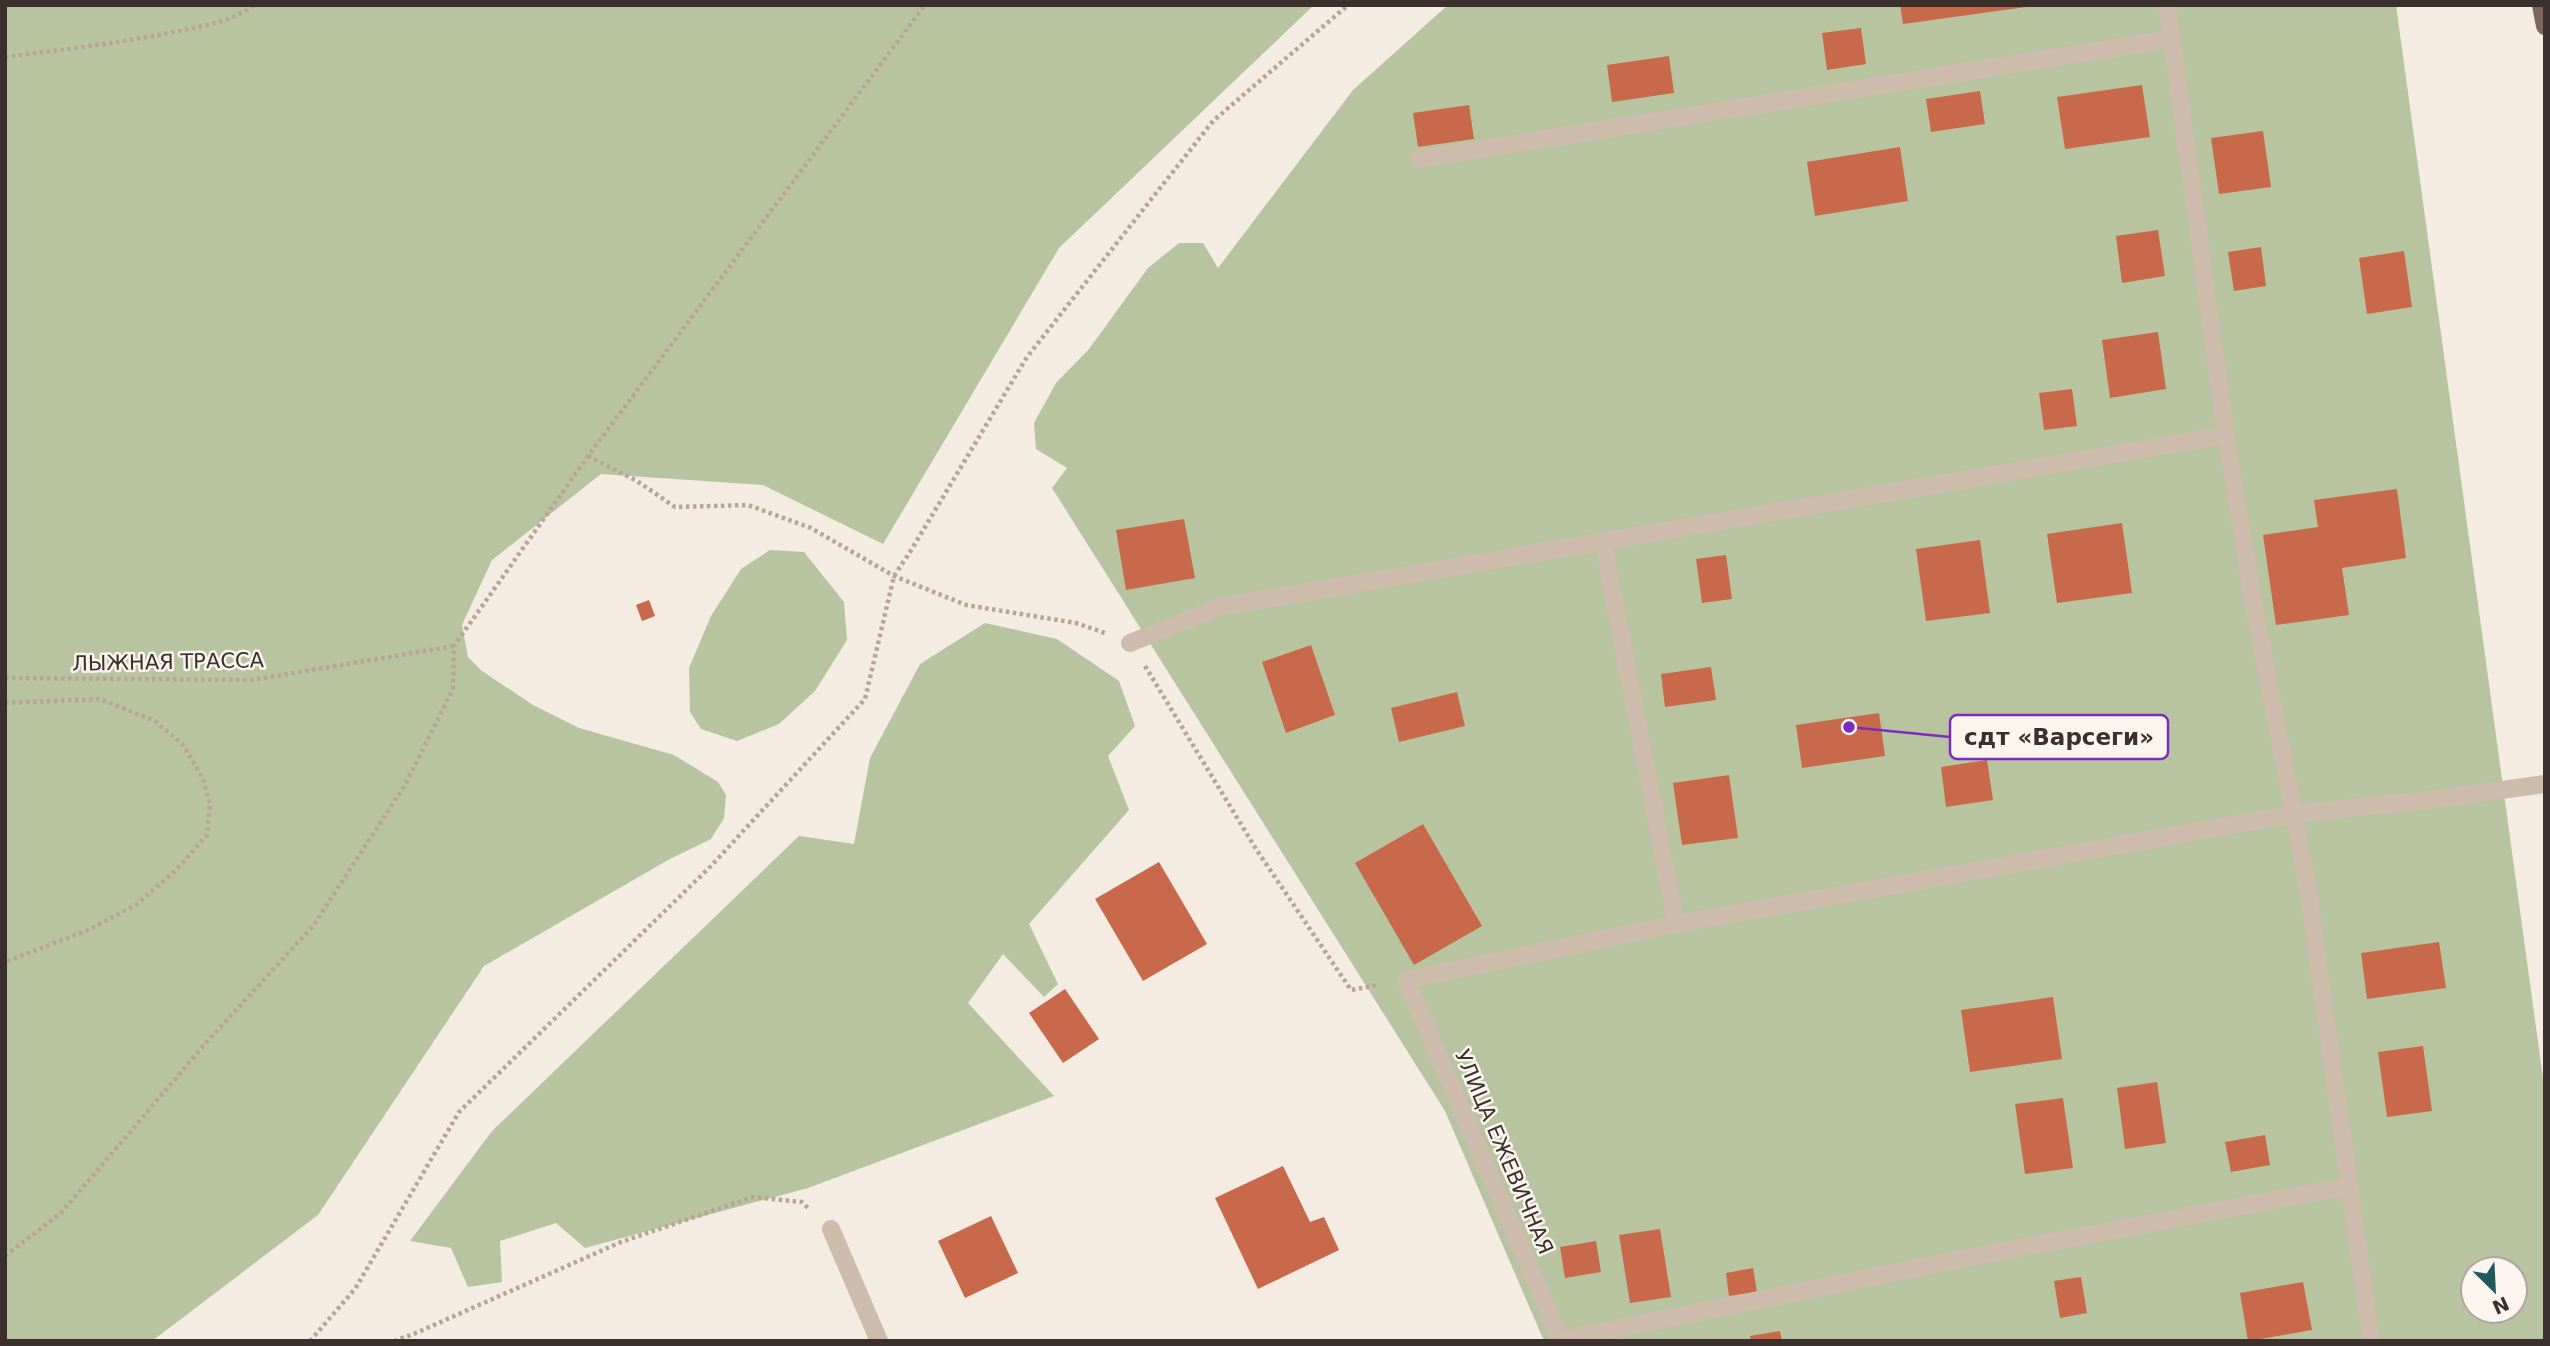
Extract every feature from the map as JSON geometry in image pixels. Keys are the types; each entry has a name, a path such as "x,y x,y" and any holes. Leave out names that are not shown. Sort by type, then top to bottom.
{"main road":[{"path":"2541,5 2545,26"}],"street":[{"path":"2167,5 2227,435 2254,607 2308,890 2371,1341"},
{"path":"1419,159 2171,39"},
{"path":"1130,643 1219,607 2227,435"},
{"path":"1603,542 1676,924"},
{"path":"1406,980 1676,924 2294,814 2545,784"},
{"name":"УЛИЦА ЕЖЕВИЧНАЯ","path":"1406,980 1561,1340"},
{"path":"1561,1340 1971,1257 2349,1186"},
{"path":"831,1229 879,1341"}],"path":[{"path":"5,57 150,37 215,23 245,12 254,5"},
{"path":"5,1256 61,1213 205,1044 313,926 405,785 453,689 454,646 588,456 925,5"},
{"path":"310,1341 355,1289 459,1112 711,866 865,699 894,576 1027,357 1213,121 1348,5"},
{"path":"588,456 637,481 675,508 748,505 811,528 894,576 966,605 1076,623 1130,643 1256,849 1351,990 1406,980"},
{"name":"ЛЫЖНАЯ ТРАССА","path":"5,678 252,680 454,646"},
{"name":"ЛЫЖНАЯ ТРАССА","path":"5,703 100,699 155,721 184,746 203,779 210,804 207,835 176,870 136,905 86,932 5,962"},
{"path":"394,1341 621,1241 753,1197 802,1202 831,1229"}],"green space":[{"path":"5,5 1314,5 1059,248 883,544 763,485 601,474 492,560 462,625 468,657 482,671 533,705 579,728 674,755 718,782 726,795 724,818 711,839 668,860 484,966 318,1215 152,1341 5,1341"},
{"path":"1448,5 2396,5 2545,1093 2545,1341 1544,1341 1445,1111 1052,488 1067,468 1036,449 1034,423 1056,383 1089,349 1148,268 1179,243 1203,243 1218,268 1353,90"},
{"path":"770,550 804,552 844,602 847,640 815,691 779,724 737,741 701,729 690,712 689,668 711,616 741,569"},
{"path":"985,623 1057,639 1119,681 1135,726 1108,756 1129,810 1029,924 1058,984 1044,997 1003,954 968,1003 1054,1096 808,1188 585,1248 556,1223 500,1241 502,1282 468,1287 451,1248 410,1241 492,1131 799,836 854,844 870,758 920,664"}],"building":[{"path":"1900,5 2026,5 2026,7 1903,24"},
{"path":"1861,28 1866,64 1827,70 1822,33"},
{"path":"1669,56 1674,93 1612,102 1607,65"},
{"path":"2142,85 2150,137 2065,149 2057,97"},
{"path":"1980,91 1985,124 1931,132 1926,99"},
{"path":"1469,105 1474,139 1418,147 1413,113"},
{"path":"2263,131 2271,187 2219,194 2211,138"},
{"path":"1900,147 1908,201 1815,216 1807,162"},
{"path":"2158,230 2165,276 2122,283 2116,236"},
{"path":"2261,247 2266,286 2234,291 2228,252"},
{"path":"2404,251 2412,307 2367,314 2359,258"},
{"path":"2158,332 2166,389 2110,398 2102,340"},
{"path":"2072,389 2077,426 2044,430 2039,393"},
{"path":"2397,489 2406,558 2342,568 2349,615 2276,625 2263,535 2318,527 2314,500"},
{"path":"1184,519 1195,578 1126,590 1116,530"},
{"path":"2122,523 2132,593 2057,603 2047,534"},
{"path":"1980,540 1990,613 1926,621 1916,549"},
{"path":"1726,555 1732,599 1702,603 1696,559"},
{"path":"649,600 655,616 642,621 636,605"},
{"path":"1311,645 1335,715 1286,733 1262,662"},
{"path":"1711,667 1716,700 1665,707 1661,674"},
{"path":"1457,692 1465,726 1399,742 1391,708"},
{"path":"1879,713 1885,756 1802,768 1796,725"},
{"path":"1987,760 1993,800 1946,807 1941,767"},
{"path":"1729,775 1738,838 1682,845 1673,783"},
{"path":"1423,824 1482,926 1414,965 1355,863"},
{"path":"1159,862 1207,944 1143,981 1095,899"},
{"path":"2439,942 2446,988 2367,999 2361,953"},
{"path":"1065,989 1099,1039 1063,1063 1029,1013"},
{"path":"2053,997 2062,1059 1970,1072 1961,1010"},
{"path":"2423,1046 2432,1111 2387,1117 2378,1052"},
{"path":"2157,1082 2166,1143 2125,1149 2117,1088"},
{"path":"2063,1098 2073,1168 2025,1174 2015,1104"},
{"path":"2265,1135 2270,1165 2231,1172 2225,1142"},
{"path":"1283,1166 1310,1222 1324,1217 1339,1250 1258,1289 1215,1198"},
{"path":"991,1216 1018,1273 965,1298 938,1241"},
{"path":"1660,1229 1671,1297 1630,1303 1619,1235"},
{"path":"1596,1241 1601,1272 1565,1278 1560,1247"},
{"path":"1753,1268 1757,1292 1729,1296 1726,1273"},
{"path":"2081,1277 2087,1313 2060,1318 2054,1281"},
{"path":"2303,1282 2312,1330 2248,1341 2240,1293"},
{"path":"1780,1331 1782,1341 1751,1341 1750,1336"}],"place":[{"name":"сдт «Варсеги»","path":"1849,727"}]}
